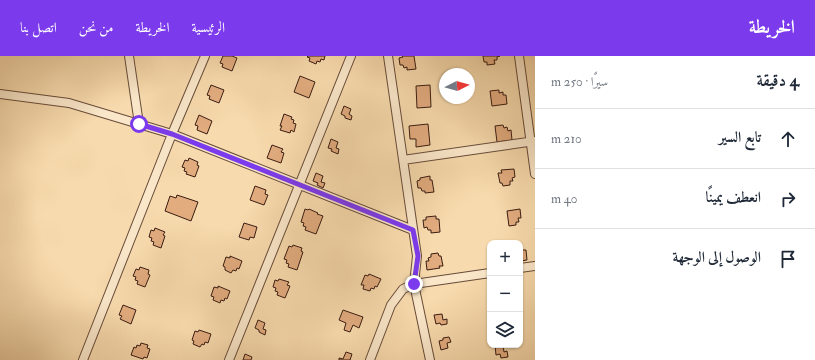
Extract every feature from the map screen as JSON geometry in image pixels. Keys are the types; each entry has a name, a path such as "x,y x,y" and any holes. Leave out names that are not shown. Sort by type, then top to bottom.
{"street":[{"path":"129,56 139,124"},
{"path":"83,360 204,56"},
{"path":"229,360 350,56"},
{"path":"388,56 418,256 414,284 430,360"},
{"path":"518,56 533,141 535,174"},
{"path":"0,94 69,103 172,134 413,230"},
{"path":"403,160 533,141"},
{"path":"523,268 535,266"},
{"path":"370,360 391,305 403,289 414,284 487,273"}],"building":[{"path":"223,56 232,56 237,58 232,71 222,67 223,64 220,63"},
{"path":"325,56 324,60 321,59 320,62 317,61 316,64 309,61 310,58 307,57"},
{"path":"402,56 414,56 416,69 407,70 407,67 404,68 403,65 400,65 399,58 403,57"},
{"path":"483,56 500,56 497,57 497,60 494,60 495,64 487,65 487,62 484,62"},
{"path":"300,76 315,82 309,98 294,92"},
{"path":"211,85 224,90 219,103 209,99 210,96 207,95"},
{"path":"430,85 431,107 417,108 416,86"},
{"path":"499,90 499,93 503,92 503,95 506,95 507,104 492,106 490,91"},
{"path":"344,106 351,109 349,114 352,116 351,120 345,118 345,116 341,114"},
{"path":"284,114 292,117 291,119 294,120 293,123 296,124 294,132 291,130 290,133 280,130"},
{"path":"199,115 212,121 207,134 197,130 198,126 195,125"},
{"path":"428,124 430,145 416,147 416,139 410,139 409,126"},
{"path":"503,125 504,128 507,127 508,131 511,130 512,140 497,142 495,126"},
{"path":"331,139 338,142 336,148 339,149 338,154 331,151 332,149 328,148"},
{"path":"272,145 283,149 281,152 284,153 281,163 267,158"},
{"path":"189,158 198,162 197,165 199,166 195,177 186,174 187,172 184,171 185,168 182,167 185,160 188,161"},
{"path":"514,169 515,177 512,178 513,181 510,181 510,185 503,186 502,183 500,183 498,173 502,173 501,170"},
{"path":"316,173 323,176 321,182 325,183 323,188 317,185 318,183 313,181"},
{"path":"430,176 434,192 425,193 425,191 422,191 421,188 418,188 417,181 420,180 420,178"},
{"path":"255,186 266,190 265,194 268,195 264,205 250,200"},
{"path":"177,195 198,202 191,221 165,211 170,196 176,198"},
{"path":"305,209 309,209 323,216 316,234 305,230 306,227 303,226 304,223 301,222"},
{"path":"520,209 521,218 518,218 519,222 516,222 516,225 509,226 507,211"},
{"path":"436,216 436,219 439,219 440,232 431,233 431,230 428,230 427,227 424,228 423,220 426,220 426,217"},
{"path":"244,223 257,227 254,238 250,237 249,240 239,237"},
{"path":"155,228 165,232 163,235 165,236 161,248 153,245 154,242 151,241 152,238 149,237 151,230 154,231"},
{"path":"293,245 302,248 301,251 303,252 297,270 288,267 289,264 286,263 287,260 284,259 289,246 292,247"},
{"path":"523,250 526,250 527,260 523,261"},
{"path":"438,253 439,256 441,256 443,266 439,266 440,268 427,270 426,261 429,261 428,258 431,257 431,254"},
{"path":"230,256 242,261 239,269 237,268 236,271 233,270 231,273 225,270 225,267 223,266 226,257 230,258"},
{"path":"140,267 149,270 148,274 150,275 145,287 137,284 138,281 135,280 136,277 133,276 136,269 139,270"},
{"path":"369,274 381,279 377,287 375,286 374,289 371,288 370,291 363,289 364,285 361,285 365,275 368,276"},
{"path":"279,279 289,282 287,285 290,286 285,298 277,295 278,292 275,291 276,288 273,287 275,280 278,281"},
{"path":"218,286 230,291 227,299 225,298 224,301 221,300 220,303 213,300 214,297 211,296 214,287 218,288"},
{"path":"123,305 136,310 131,324 120,319 122,316 119,315"},
{"path":"343,310 363,317 359,328 353,325 350,332 344,330 346,323 339,320"},
{"path":"442,314 443,320 447,319 447,324 436,324 434,315"},
{"path":"258,320 265,323 263,329 266,330 265,335 255,328"},
{"path":"199,330 211,334 208,343 205,342 204,345 202,344 200,347 193,344 194,341 192,340 195,331 198,332"},
{"path":"449,337 451,342 447,343 448,348 441,350 439,341 443,340 443,338"},
{"path":"141,343 148,345 147,348 150,349 147,358 144,357 143,359 131,355 134,347 136,348 137,345 140,346"},
{"path":"495,348 503,348 504,352 507,351 508,357 501,358 500,354 496,355"},
{"path":"346,352 352,354 350,360 339,360 339,358 343,359"},
{"path":"245,354 252,357 251,360 243,360"}],"route":[{"path":"139,124 172,134 413,230 418,256 414,284"}]}
